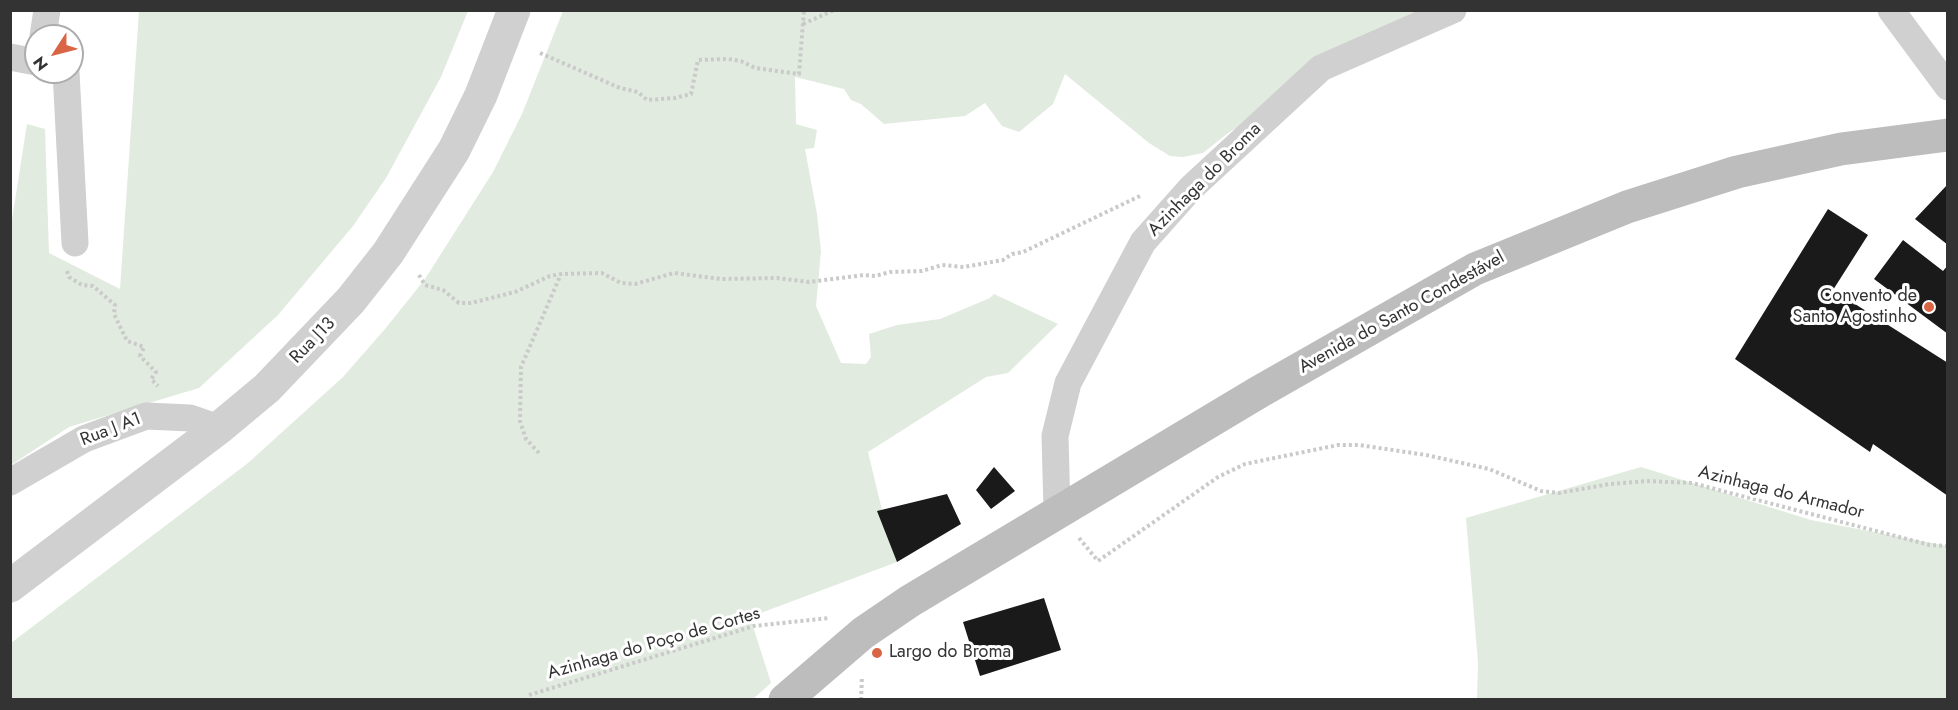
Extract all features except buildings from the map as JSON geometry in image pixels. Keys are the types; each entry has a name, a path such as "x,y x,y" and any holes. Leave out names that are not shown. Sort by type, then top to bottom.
{"main road":[{"name":"Avenida do Santo Condestável","path":"1057,511 1466,274 1543,239 1627,207 1737,172 1841,149 1947,135"},
{"path":"785,699 863,633 910,601 1057,511"}],"street":[{"name":"Rua J13","path":"10,586 205,423 267,388 310,346 388,253 454,150 481,95 514,10"},
{"name":"Azinhaga do Broma","path":"1057,511 1055,436 1068,383 1143,242 1191,188 1321,69 1453,10"},
{"path":"1891,10 1947,87"},
{"path":"67,84 75,243"},
{"name":"Rua J A1","path":"10,482 84,439 146,416 205,423"}],"path":[{"path":"540,53 620,88 638,92 647,100 675,98 691,94 698,60 728,59 741,61 755,68 799,74 804,10"},
{"path":"804,24 834,10"},
{"path":"419,275 425,285 443,290 459,303 471,303 515,292 550,276 561,274 602,273 621,283 635,284 674,273 721,279 777,278 809,282 864,275 875,276 890,272 922,272 942,265 964,267 983,261 1004,260 1012,254 1023,252 1144,195 1168,186 1191,188"},
{"path":"75,243 66,264 69,277 82,285 93,286 115,305 114,314 127,341 144,347 140,356 156,372 151,379 205,423"},
{"path":"539,453 526,439 520,421 521,367 561,274"},
{"name":"Azinhaga do Armador","path":"1057,511 1098,561 1218,477 1245,464 1338,445 1359,445 1426,455 1489,469 1541,491 1559,493 1610,484 1646,482 1692,483 1930,545 1947,546"},
{"name":"Azinhaga do Poço de Cortes","path":"528,695 754,626 836,617"}],"shaded area":[{"path":"139,11 468,11 441,77 386,178 353,226 278,315 199,388 69,427 11,465 11,226 27,124 45,129 49,253 120,289"},
{"path":"563,11 1427,11 1228,133 1203,153 1183,157 1170,156 1149,143 1065,74 1053,104 1019,132 1002,126 985,103 965,116 884,124 861,104 851,100 844,89 795,77 796,124 817,130 814,148 805,149 821,251 816,306 841,363 866,364 871,357 869,334 897,325 940,319 990,298 994,294 1058,324 1008,373 986,377 868,452 882,510 878,512 897,562 750,617 771,683 753,699 11,700 11,643 248,463 343,377 385,329 425,279 493,172 522,114"},
{"path":"1641,467 1811,520 1947,546 1947,699 1477,699 1478,663 1466,518"}],"place":[{"name":"Convento de Santo Agostinho","path":"1929,307"},
{"name":"Largo do Broma","path":"877,653"}]}
